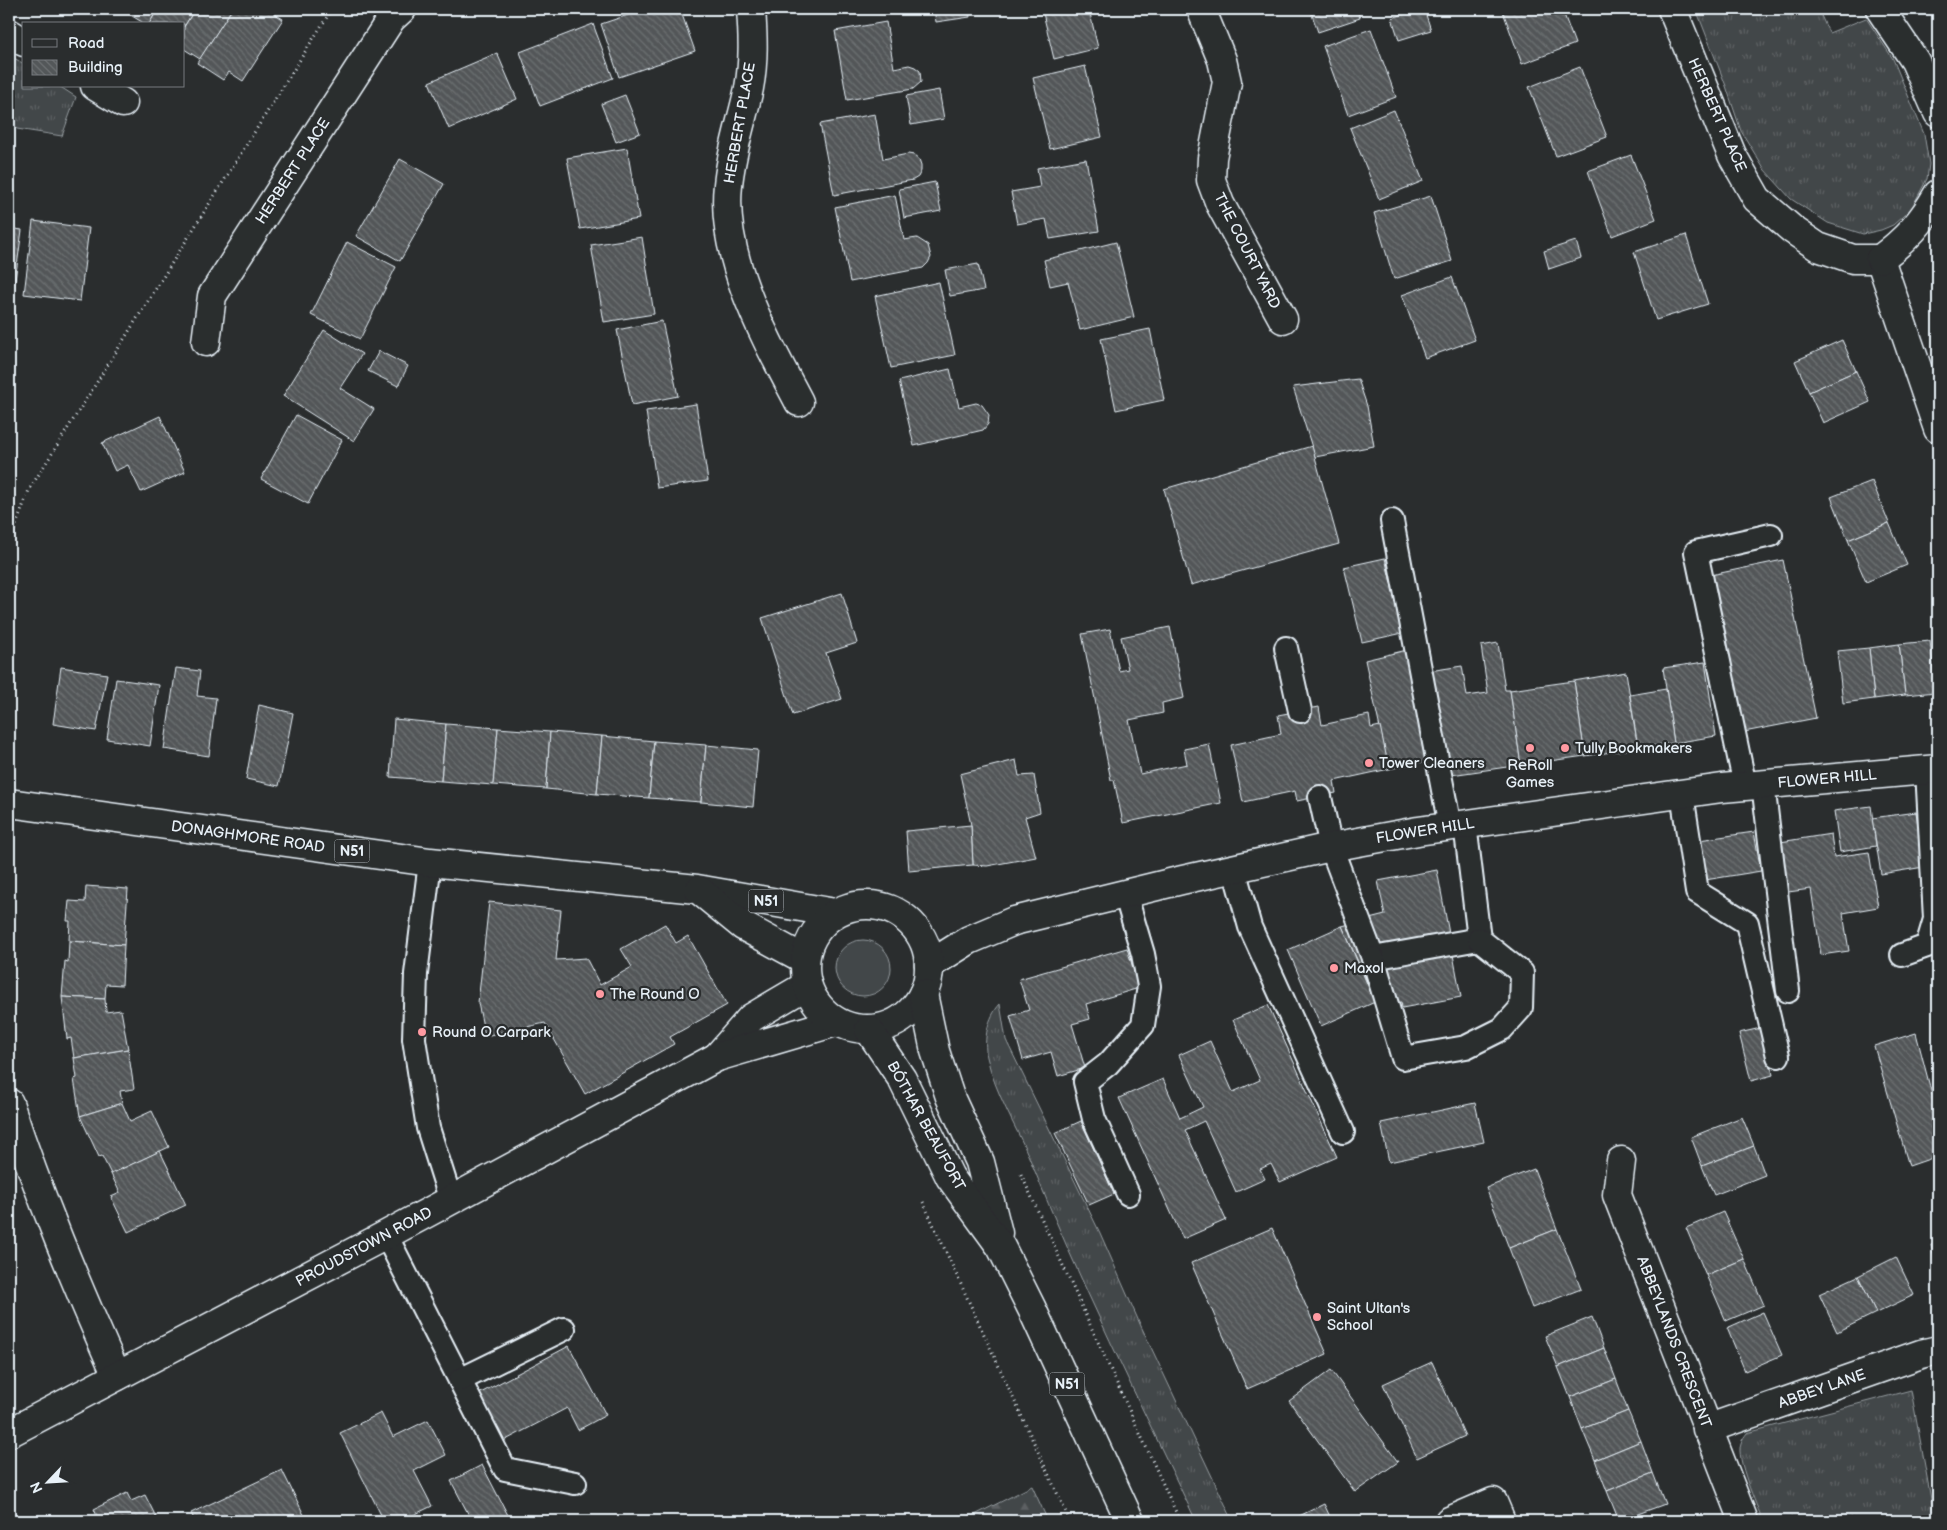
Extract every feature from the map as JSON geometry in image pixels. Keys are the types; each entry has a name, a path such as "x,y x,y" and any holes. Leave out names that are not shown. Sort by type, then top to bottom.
{"main road":[{"name":"HERBERT PLACE","path":"206,342 212,296 390,19 402,9"},
{"name":"HERBERT PLACE","path":"751,9 754,43 749,88 736,139 728,186 729,231 745,289 768,344 799,402"},
{"name":"THE COURT YARD","path":"1201,9 1222,60 1227,82 1212,158 1211,180 1220,204 1283,319"},
{"name":"HERBERT PLACE","path":"1672,9 1732,155 1757,199 1793,230 1818,246 1853,259 1880,260"},
{"path":"1880,9 1915,61 1936,101"},
{"path":"9,32 22,41"},
{"path":"99,88 123,103"},
{"path":"1938,194 1927,214 1904,240 1880,260 1938,429"},
{"name":"FLOWER HILL","path":"929,966 969,940 1014,921 1126,893 1331,847 1457,826 1682,794 1754,785 1933,769"},
{"name":"DONAGHMORE ROAD","path":"9,803 430,862 697,889 835,913"},
{"name":"N51","path":"697,889 743,926 804,959"},
{"name":"N51","path":"862,905 876,906 890,909 903,916 914,926 922,938 927,951 928,980 923,994 914,1008 901,1020 886,1027 869,1030 846,1027 824,1013 814,1002 807,985 804,959 811,939 821,924 835,913 862,905"},
{"name":"PROUDSTOWN ROAD","path":"717,1057 751,1018 807,985"},
{"name":"BÓTHAR BEAUFORT","path":"923,994 935,1051 950,1097 980,1162 1001,1247"},
{"name":"PROUDSTOWN ROAD","path":"9,1433 386,1235 717,1057 836,1022"},
{"name":"BÓTHAR BEAUFORT","path":"869,1030 902,1079 950,1176 1001,1247 1032,1309 1130,1521"},
{"path":"9,1102 44,1204 76,1285 117,1376"},
{"name":"ABBEYLANDS CRESCENT","path":"1621,1161 1617,1195 1744,1521"},
{"name":"ABBEY LANE","path":"1707,1429 1921,1354 1938,1350"},
{"path":"1449,1521 1493,1502 1501,1521"}],"lane":[{"path":"1320,797 1331,847 1373,958 1403,1058 1466,1047 1502,1029 1521,1008 1522,973 1479,939 1392,520"},
{"path":"1771,536 1696,552 1754,785 1788,991"},
{"path":"1286,648 1300,711"},
{"path":"1902,956 1927,946 1935,919 1933,769"},
{"path":"1682,794 1697,892 1748,923 1778,1056"},
{"path":"430,862 416,974 414,1039 428,1128 451,1200"},
{"path":"1234,869 1250,926 1343,1132"},
{"path":"1126,893 1143,954 1149,986 1143,1025 1108,1064 1085,1082 1094,1119 1128,1194"},
{"path":"1373,958 1479,939"},
{"path":"386,1235 505,1469 575,1483"},
{"path":"460,1380 564,1328"}],"path":[{"path":"9,544 29,490 332,9"},
{"path":"1019,1170 1180,1521"},
{"path":"928,1213 1070,1521"}],"green space":[{"path":"1696,9 1818,9 1829,33 1866,18 1893,59 1924,134 1929,164 1927,179 1911,209 1893,225 1863,234 1828,223 1791,199 1764,169 1741,131"},
{"path":"9,55 22,63 22,88 62,88 76,97 62,136 17,129 9,119"},
{"path":"857,940 869,940 883,948 891,962 889,979 883,988 869,996 857,996 847,991 840,984 835,974 835,962 840,952 847,945"},
{"path":"1000,1004 1006,1040 1100,1233 1140,1324 1233,1521 1196,1521 1068,1249 1029,1157 1000,1096 987,1057 986,1036 992,1015"},
{"path":"1911,1390 1935,1521 1763,1521 1747,1482 1741,1459 1741,1443 1747,1433"},
{"path":"1032,1486 1048,1521 963,1521"}],"building":[{"path":"121,9 158,9 150,22 142,22"},
{"path":"158,9 195,9 185,25 185,22 150,22"},
{"path":"195,9 232,9 200,59 185,50 185,25"},
{"path":"232,9 267,9 283,19 243,81 229,72 223,80 197,63"},
{"path":"646,9 680,9 695,51 619,77 601,24"},
{"path":"934,9 969,9 970,17 936,22"},
{"path":"1042,9 1089,9 1098,48 1054,59"},
{"path":"1310,9 1357,9 1360,18 1318,32"},
{"path":"1424,9 1431,30 1399,40 1392,18"},
{"path":"1502,9 1562,9 1575,44 1522,64"},
{"path":"886,22 894,68 909,65 915,67 920,71 921,82 913,89 847,100 835,31"},
{"path":"593,24 613,78 540,106 520,52"},
{"path":"1371,29 1396,97 1348,115 1323,46"},
{"path":"497,53 517,99 449,129 429,82"},
{"path":"1085,66 1102,137 1050,149 1033,78"},
{"path":"1580,67 1607,137 1556,156 1529,87"},
{"path":"939,90 944,119 911,125 906,96"},
{"path":"625,95 640,133 616,142 601,104"},
{"path":"1394,110 1423,181 1379,199 1350,128"},
{"path":"875,114 883,159 908,154 914,155 919,159 921,165 918,177 913,180 834,195 820,124"},
{"path":"627,148 639,219 580,229 567,158"},
{"path":"1631,155 1656,219 1612,236 1588,171"},
{"path":"400,159 444,184 400,261 356,236"},
{"path":"1086,159 1099,231 1050,239 1046,219 1017,224 1011,192 1040,187 1037,168"},
{"path":"935,182 941,211 904,218 899,189"},
{"path":"895,195 904,240 917,238 928,245 931,257 928,263 923,268 850,282 835,207"},
{"path":"1431,196 1452,261 1394,279 1374,213"},
{"path":"33,221 89,228 80,301 24,294"},
{"path":"9,228 22,230 12,302 9,301"},
{"path":"1686,235 1708,304 1656,320 1634,252"},
{"path":"642,237 654,314 604,322 591,245"},
{"path":"1576,241 1581,258 1549,269 1544,251"},
{"path":"347,242 396,267 360,339 311,315"},
{"path":"1116,242 1134,317 1080,330 1068,282 1050,286 1044,260"},
{"path":"978,264 984,290 950,296 945,270"},
{"path":"1452,277 1475,340 1425,358 1402,295"},
{"path":"939,282 955,355 891,368 875,296"},
{"path":"662,321 678,396 632,405 617,330"},
{"path":"1150,329 1164,400 1116,410 1101,339"},
{"path":"324,330 362,354 340,388 374,409 354,441 283,396"},
{"path":"1842,340 1856,371 1809,392 1795,361"},
{"path":"379,351 408,366 398,386 368,371"},
{"path":"950,369 959,407 976,403 982,405 989,415 988,424 983,430 914,446 899,381"},
{"path":"1856,371 1870,402 1823,423 1809,392"},
{"path":"1358,379 1367,406 1374,446 1315,457 1293,387"},
{"path":"696,404 708,481 657,488 646,411"},
{"path":"296,415 342,440 308,504 261,479"},
{"path":"160,416 185,472 141,492 128,465 115,471 102,443"},
{"path":"1312,446 1339,544 1191,585 1164,489"},
{"path":"1872,481 1889,523 1848,540 1831,497"},
{"path":"1889,523 1907,565 1866,582 1848,540"},
{"path":"1385,558 1403,633 1362,642 1344,567"},
{"path":"1783,560 1816,718 1744,732 1711,575"},
{"path":"842,593 857,643 826,653 842,699 793,715 762,618"},
{"path":"1170,627 1184,698 1162,703 1163,713 1129,720 1140,774 1187,764 1184,749 1209,744 1221,803 1123,823 1114,780 1111,780 1082,634 1110,629 1119,671 1128,669 1121,637"},
{"path":"1930,641 1936,692 1905,695 1899,644"},
{"path":"1498,643 1505,690 1510,690 1521,765 1444,776 1429,671 1462,666 1467,696 1488,693 1481,646"},
{"path":"1899,644 1905,695 1874,699 1869,648"},
{"path":"1869,648 1874,699 1843,703 1837,651"},
{"path":"1407,650 1432,760 1389,769 1365,660"},
{"path":"1705,662 1716,736 1674,743 1663,668"},
{"path":"61,667 107,674 96,731 53,724"},
{"path":"176,668 200,671 197,696 216,698 209,756 164,749"},
{"path":"1626,672 1638,748 1585,756 1574,681"},
{"path":"116,679 159,685 150,746 107,739"},
{"path":"1574,681 1585,756 1521,765 1510,690"},
{"path":"1666,689 1674,743 1638,748 1630,695"},
{"path":"259,705 293,713 279,786 246,779"},
{"path":"1319,707 1322,725 1369,715 1371,728 1380,726 1389,769 1334,781 1336,793 1297,801 1295,791 1243,802 1231,745 1281,734 1278,715"},
{"path":"394,719 446,724 441,781 390,777"},
{"path":"446,724 498,728 493,785 441,781"},
{"path":"498,728 550,732 546,789 493,785"},
{"path":"550,732 602,736 597,794 546,789"},
{"path":"602,736 654,741 649,798 597,794"},
{"path":"654,741 706,745 701,802 649,798"},
{"path":"706,745 758,750 753,807 701,802"},
{"path":"1016,760 1019,776 1034,775 1040,812 1025,817 1036,857 987,866 973,865 971,825 960,774"},
{"path":"1871,806 1876,846 1840,852 1834,811"},
{"path":"1916,812 1924,867 1881,874 1872,818"},
{"path":"971,825 973,865 909,871 906,831"},
{"path":"1754,832 1761,871 1705,880 1699,840"},
{"path":"1831,834 1834,857 1869,852 1878,907 1843,913 1849,951 1821,955 1811,889 1788,892 1780,842"},
{"path":"1437,870 1461,997 1402,1008 1401,1002 1378,1006 1342,926 1385,915 1378,881"},
{"path":"86,886 128,889 124,945 69,941 70,921 67,921 69,901 85,902"},
{"name":"The Round O","path":"489,902 561,910 556,960 586,958 600,985 632,967 621,949 665,924 676,943 688,936 727,1005 670,1037 674,1044 585,1094 545,1023 485,1036 478,1003"},
{"path":"1342,926 1375,1002 1321,1026 1288,950"},
{"path":"69,941 124,945 122,985 106,984 105,999 62,997 65,961 68,962"},
{"path":"1127,948 1139,988 1086,1004 1090,1019 1072,1024 1085,1068 1058,1076 1051,1052 1023,1060 1010,1016 1029,1010 1019,979"},
{"path":"62,997 105,999 106,1012 121,1010 128,1049 74,1058 71,1038 67,1039"},
{"path":"1268,1005 1337,1157 1280,1182 1271,1164 1260,1169 1265,1179 1236,1192 1204,1121 1185,1130 1226,1220 1183,1239 1119,1098 1163,1079 1180,1118 1203,1107 1179,1055 1210,1041 1233,1092 1260,1080 1233,1020"},
{"path":"1761,1028 1773,1075 1751,1081 1739,1033"},
{"path":"1916,1033 1938,1118 1938,1156 1909,1166 1874,1046"},
{"path":"128,1049 134,1089 120,1091 122,1103 80,1116 74,1079 77,1078 74,1058"},
{"path":"122,1103 130,1121 152,1111 169,1147 111,1174 102,1156 99,1157 80,1116"},
{"path":"1475,1103 1484,1142 1389,1162 1381,1123"},
{"path":"1742,1117 1754,1146 1702,1166 1691,1137"},
{"path":"1081,1121 1114,1194 1089,1205 1055,1133"},
{"path":"1754,1146 1765,1175 1714,1195 1702,1166"},
{"path":"160,1151 186,1205 128,1232 111,1197 120,1193 111,1174"},
{"path":"1534,1169 1557,1229 1509,1248 1486,1188"},
{"path":"1723,1212 1744,1259 1706,1275 1686,1228"},
{"path":"1272,1228 1327,1354 1247,1389 1191,1263"},
{"path":"1557,1229 1581,1289 1532,1308 1509,1248"},
{"path":"1938,1243 1938,1275 1931,1245"},
{"path":"1896,1257 1914,1295 1876,1313 1858,1276"},
{"path":"1744,1259 1764,1305 1726,1321 1706,1275"},
{"path":"1858,1276 1876,1313 1837,1332 1819,1294"},
{"path":"1763,1312 1782,1355 1745,1371 1727,1328"},
{"path":"1592,1317 1604,1348 1558,1367 1545,1336"},
{"path":"569,1346 606,1415 578,1430 567,1408 500,1443 475,1396"},
{"path":"1604,1348 1616,1379 1570,1397 1558,1367"},
{"path":"1432,1362 1465,1436 1417,1458 1383,1384"},
{"path":"1331,1370 1398,1462 1355,1492 1289,1401"},
{"path":"1616,1379 1628,1411 1582,1429 1570,1397"},
{"path":"1628,1411 1641,1441 1595,1460 1582,1429"},
{"path":"381,1413 393,1437 428,1420 446,1455 414,1471 432,1506 401,1521 384,1521 340,1433"},
{"path":"1641,1441 1653,1473 1607,1491 1595,1460"},
{"path":"482,1465 511,1521 472,1521 451,1481"},
{"path":"282,1470 305,1517 296,1521 195,1521 191,1513"},
{"path":"1653,1473 1665,1504 1619,1521 1607,1491"},
{"path":"127,1493 131,1501 145,1495 158,1521 99,1521 94,1509"},
{"path":"1324,1504 1332,1521 1289,1521"}],"place":[{"name":"ReRoll Games","path":"1530,748"},
{"name":"Tully Bookmakers","path":"1565,748"},
{"name":"Tower Cleaners","path":"1369,763"},
{"name":"Maxol","path":"1334,968"},
{"name":"The Round O","path":"600,994"},
{"name":"Round O Carpark","path":"422,1032"},
{"name":"Saint Ultan's School","path":"1317,1317"}]}
